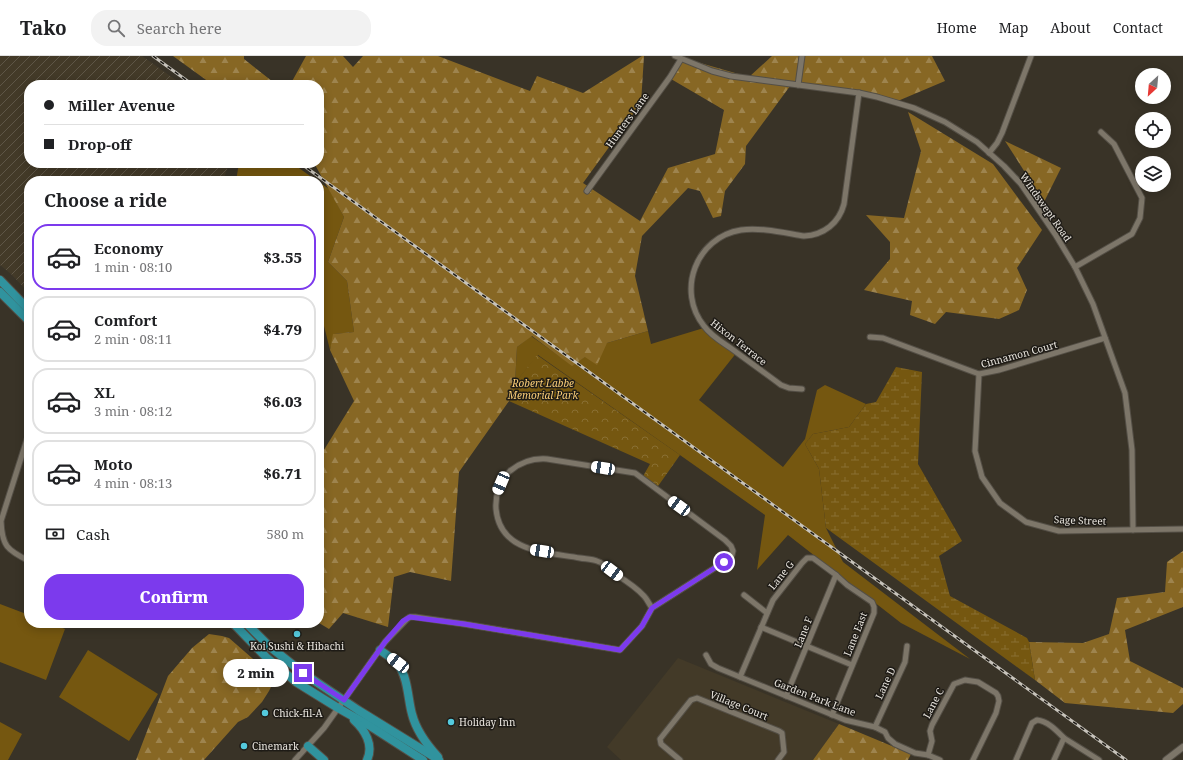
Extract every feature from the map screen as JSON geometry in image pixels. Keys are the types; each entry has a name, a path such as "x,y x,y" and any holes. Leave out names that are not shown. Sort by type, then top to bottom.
{"highway":[{"path":"0,280 24,305"},
{"path":"0,292 24,316"},
{"path":"238,628 266,658 296,682 370,726 423,760"},
{"path":"251,628 269,646 299,669 344,700 440,760"},
{"path":"380,650 398,663 405,678 412,713 417,727 440,760"},
{"path":"348,713 363,730 368,739 370,752 368,760"},
{"path":"308,746 324,760"}],"street":[{"name":"Windswept Road","path":"675,56 712,71 731,76 859,93 894,101 932,116 960,130 1004,166 1021,184 1055,234 1075,267 1094,304 1125,393 1132,450 1132,530"},
{"path":"798,85 802,56"},
{"path":"989,153 998,143 1031,56"},
{"name":"Hunters Lane","path":"586,191 670,77 680,59"},
{"name":"Hixon Terrace","path":"802,389 789,388 781,385 708,331 698,318 694,308 691,289 692,274 698,260 708,247 720,238 734,232 757,230 810,236 824,231 835,222 844,204 859,93"},
{"path":"1075,267 1132,234 1140,218 1142,198 1114,144 1101,132"},
{"name":"Cinnamon Court","path":"870,337 883,338 980,374 999,370 1105,338"},
{"name":"Sage Street","path":"980,374 975,451 982,477 1000,503 1026,522 1059,531 1183,529"},
{"path":"24,448 0,522 3,541 9,549 24,558"},
{"path":"296,760 324,728 385,642 403,621 410,617 464,624 619,650 624,647 642,626 652,608 724,562 732,555 734,551 725,540 635,473 547,459 532,459 524,462 509,472 497,491 496,505 498,518 503,530 515,542 529,549 599,562 644,596 652,608"},
{"name":"Lane G","path":"740,677 776,595 808,558 813,558 836,575"},
{"name":"Lane F","path":"786,696 836,575"},
{"name":"Lane East","path":"832,715 874,613 872,602 847,585 836,575"},
{"path":"744,594 767,613"},
{"path":"761,627 852,665"},
{"name":"Lane D","path":"875,727 905,662 907,646"},
{"name":"Garden Park Lane","path":"706,655 712,664 718,668 832,715 855,723 868,724 885,732 888,738 895,744 915,753 940,760"},
{"name":"Lane C","path":"928,756 932,741 930,731 932,725 954,684 965,680 978,682 998,694 1000,701 973,760"},
{"name":"Village Court","path":"680,760 661,744 660,739 691,700 697,698 782,733 784,752 778,760"},
{"path":"1016,760 1030,727 1034,721 1037,720 1054,728 1064,738 1099,760"},
{"path":"1054,760 1064,738"},
{"path":"1166,760 1183,747"}],"shaded area":[{"path":"0,56 142,56 176,80 24,80 24,168 227,168 225,176 24,176 24,288 0,265"},
{"path":"678,658 839,724 813,760 621,760 607,747"}],"green space":[{"path":"173,56 244,56 244,59 271,80 206,80"},
{"path":"306,56 343,56 353,67 363,56 438,56 530,91 537,76 583,93 644,56 641,103 583,183 640,221 668,168 715,154 724,110 671,79 683,58 749,77 772,56 932,56 945,81 893,103 793,82 746,146 745,164 725,191 721,216 713,218 700,191 688,188 642,236 635,276 648,331 607,343 597,365 585,357 572,366 532,336 517,347 515,383 509,401 459,472 451,581 410,572 394,577 388,627 343,613 329,629 324,626 324,450 354,401 330,350 333,334 354,332 347,281 328,262 344,217 324,181 324,176 321,176 317,168 324,168 324,80 293,80"},
{"path":"908,112 993,164 1042,230 1017,268 1027,290 1019,310 999,319 946,312 935,324 910,315 912,301 864,290 890,259 890,242 866,215 904,218 921,151"},
{"path":"1005,141 1061,168 1044,202"},
{"path":"238,168 299,168 310,176 237,176"},
{"path":"324,186 329,189 344,217 328,262 347,281 354,332 334,334 330,350 324,326"},
{"path":"707,327 737,352 699,400 783,467 805,439 817,390 825,385 866,404 849,427 813,434 805,444 819,469 826,528 843,562 970,659 901,623 788,535 757,570 765,515 538,355 515,383 517,347 531,336 572,365 607,343 648,331 651,344"},
{"name":"Robert Labbe Memorial Park","path":"537,355 680,455 656,489 642,478 650,464 509,401 515,383"},
{"path":"896,367 922,372 918,464 962,541 939,556 950,596 1027,638 1029,642 1035,680 826,528 819,469 805,444 813,434 849,427 866,404 876,402"},
{"path":"1183,551 1183,607 1125,630 1130,661 1183,688 1183,704 1173,713 1065,703 1035,680 1029,642 1083,643 1109,634 1117,598 1165,592 1167,562"},
{"path":"0,604 24,613 24,628 65,629 46,680 0,662"},
{"path":"209,634 229,638 267,671 272,676 273,683 269,691 262,702 248,717 238,722 204,760 136,760 168,676 192,648"},
{"path":"88,650 158,694 129,741 59,697"},
{"path":"0,722 22,734 8,760 0,760"},
{"path":"839,724 911,754 908,760 813,760"}],"railway":[{"path":"153,56 186,80"},
{"path":"307,168 318,176"},
{"path":"324,180 1126,760"}],"place":[{"name":"Koi Sushi & Hibachi","path":"297,634"},
{"name":"Chick-fil-A","path":"265,713"},
{"name":"Holiday Inn","path":"451,722"},
{"name":"Cinemark","path":"244,746"}],"route":[{"path":"303,673 344,700 385,642 403,621 410,617 464,624 620,650 642,626 652,608 724,562"}]}
